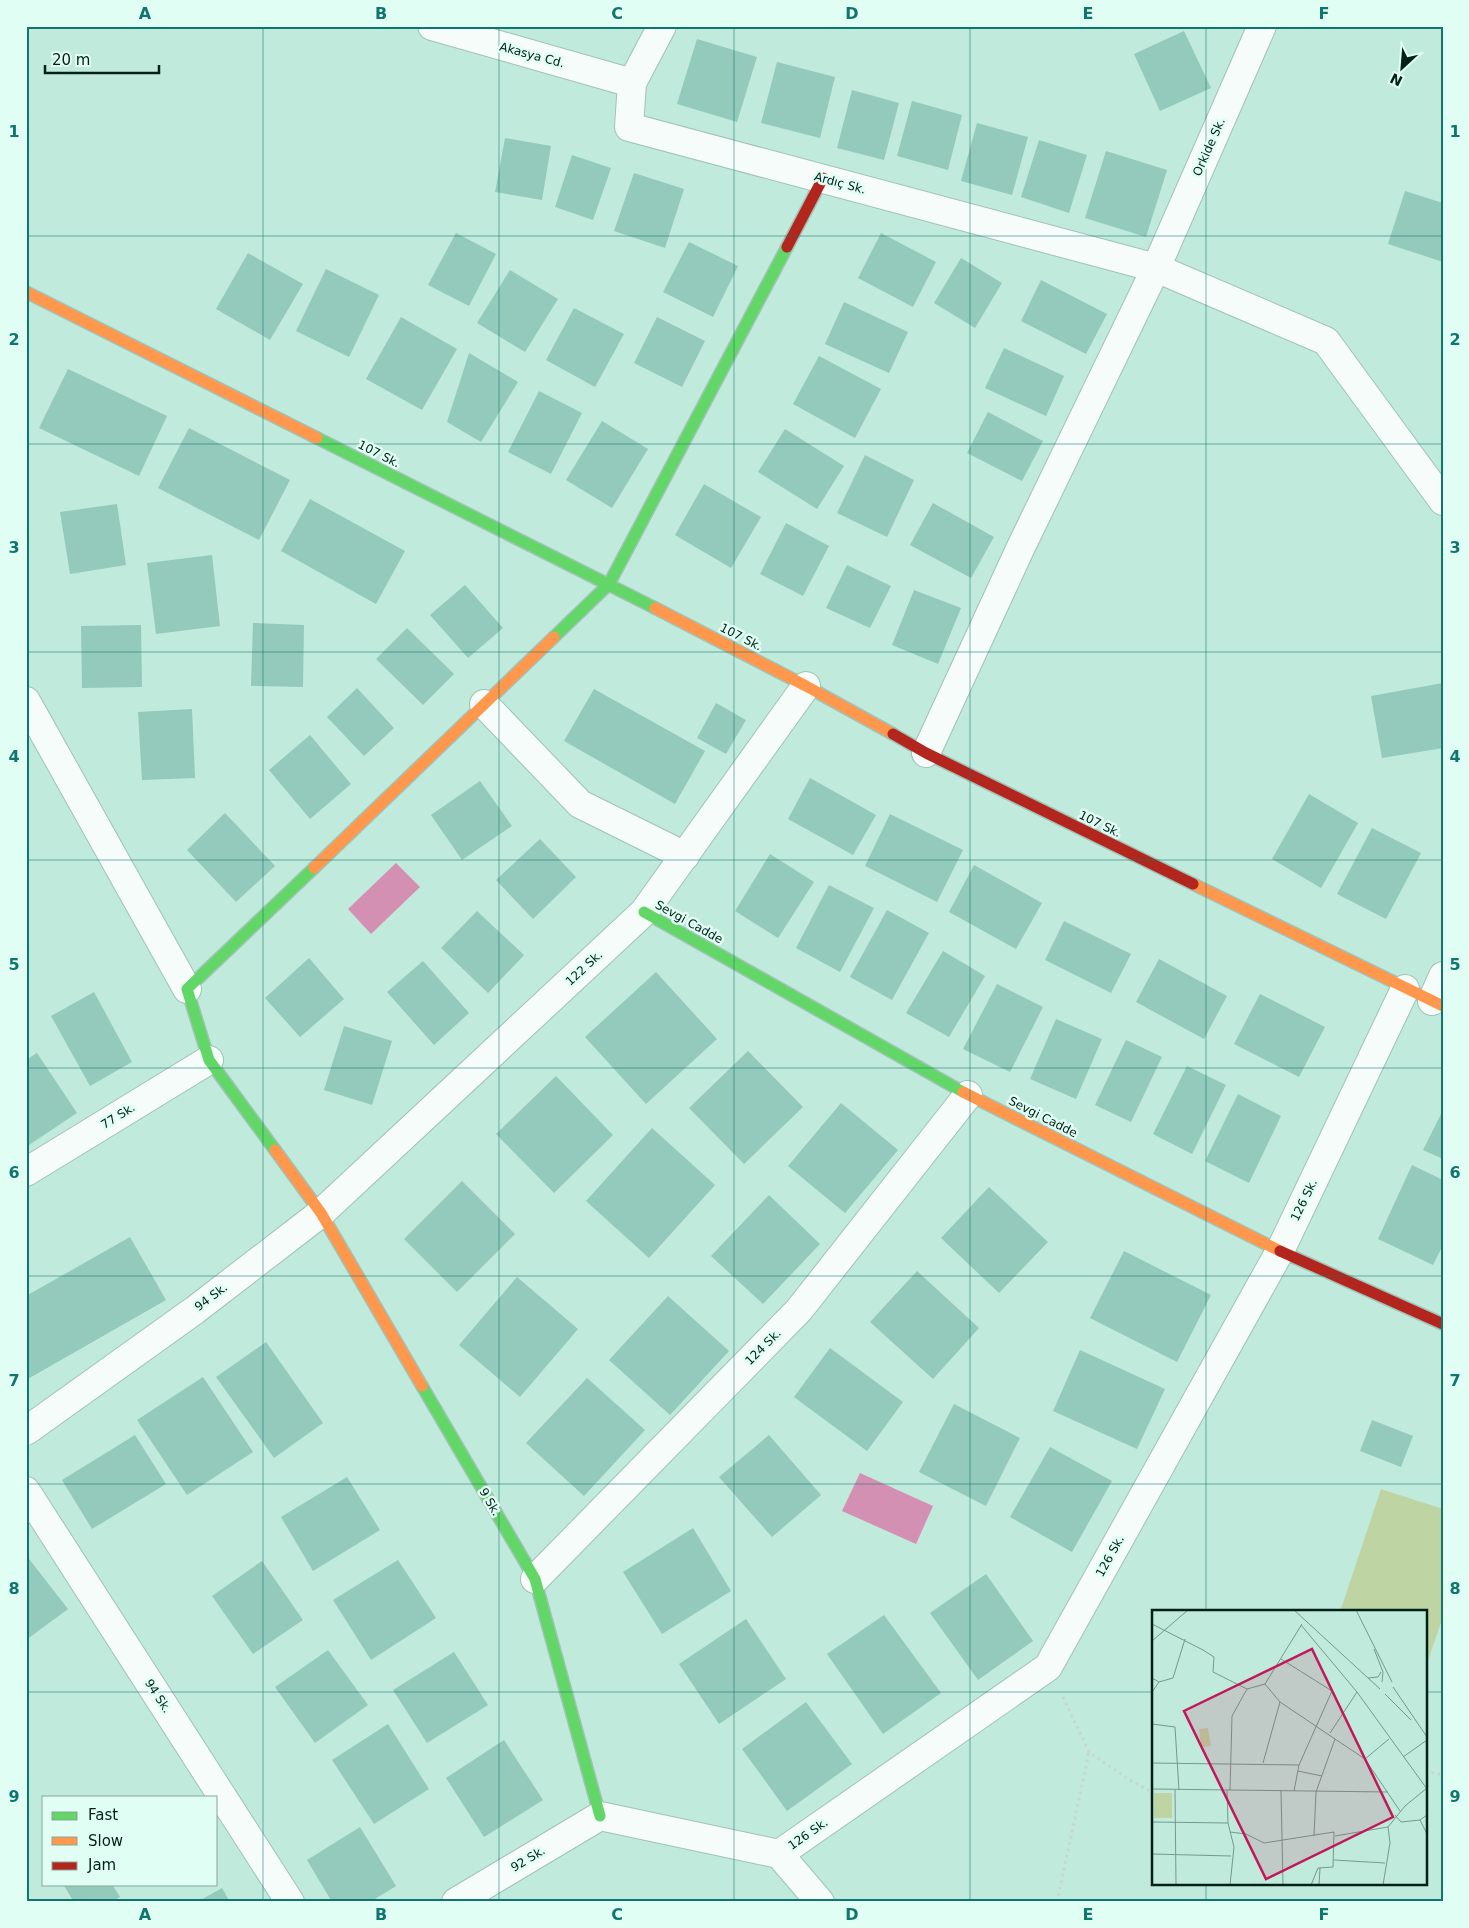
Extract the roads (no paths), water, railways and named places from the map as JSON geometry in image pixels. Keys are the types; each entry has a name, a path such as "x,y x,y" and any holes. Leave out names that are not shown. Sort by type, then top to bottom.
{"street":[{"name":"Akasya Cd.","path":"432,26 632,83"},
{"name":"Ardıç Sk.","path":"662,26 632,83 629,127 1156,268 1326,341 1443,501"},
{"name":"Orkide Sk.","path":"926,753 1020,549 1156,268 1262,26"},
{"path":"26,701 187,989 609,584 823,178"},
{"name":"107 Sk.","path":"26,292 609,584 806,686 926,753 1437,1003"},
{"name":"122 Sk.","path":"321,1213 644,912 806,686"},
{"path":"484,704 580,804 684,856"},
{"name":"Sevgi Cadde","path":"644,912 968,1095 1280,1251 1443,1324"},
{"path":"1437,1003 1443,976"},
{"name":"9 Sk.","path":"187,989 209,1060 321,1213 535,1579 600,1816"},
{"name":"126 Sk.","path":"600,1816 779,1854 1048,1667 1280,1251 1405,989"},
{"name":"77 Sk.","path":"26,1172 209,1060"},
{"name":"124 Sk.","path":"535,1579 799,1310 968,1095"},
{"name":"94 Sk.","path":"26,1431 195,1310 321,1213"},
{"name":"94 Sk.","path":"26,1491 290,1902"},
{"name":"92 Sk.","path":"456,1902 600,1816"},
{"path":"779,1854 820,1902"}]}
